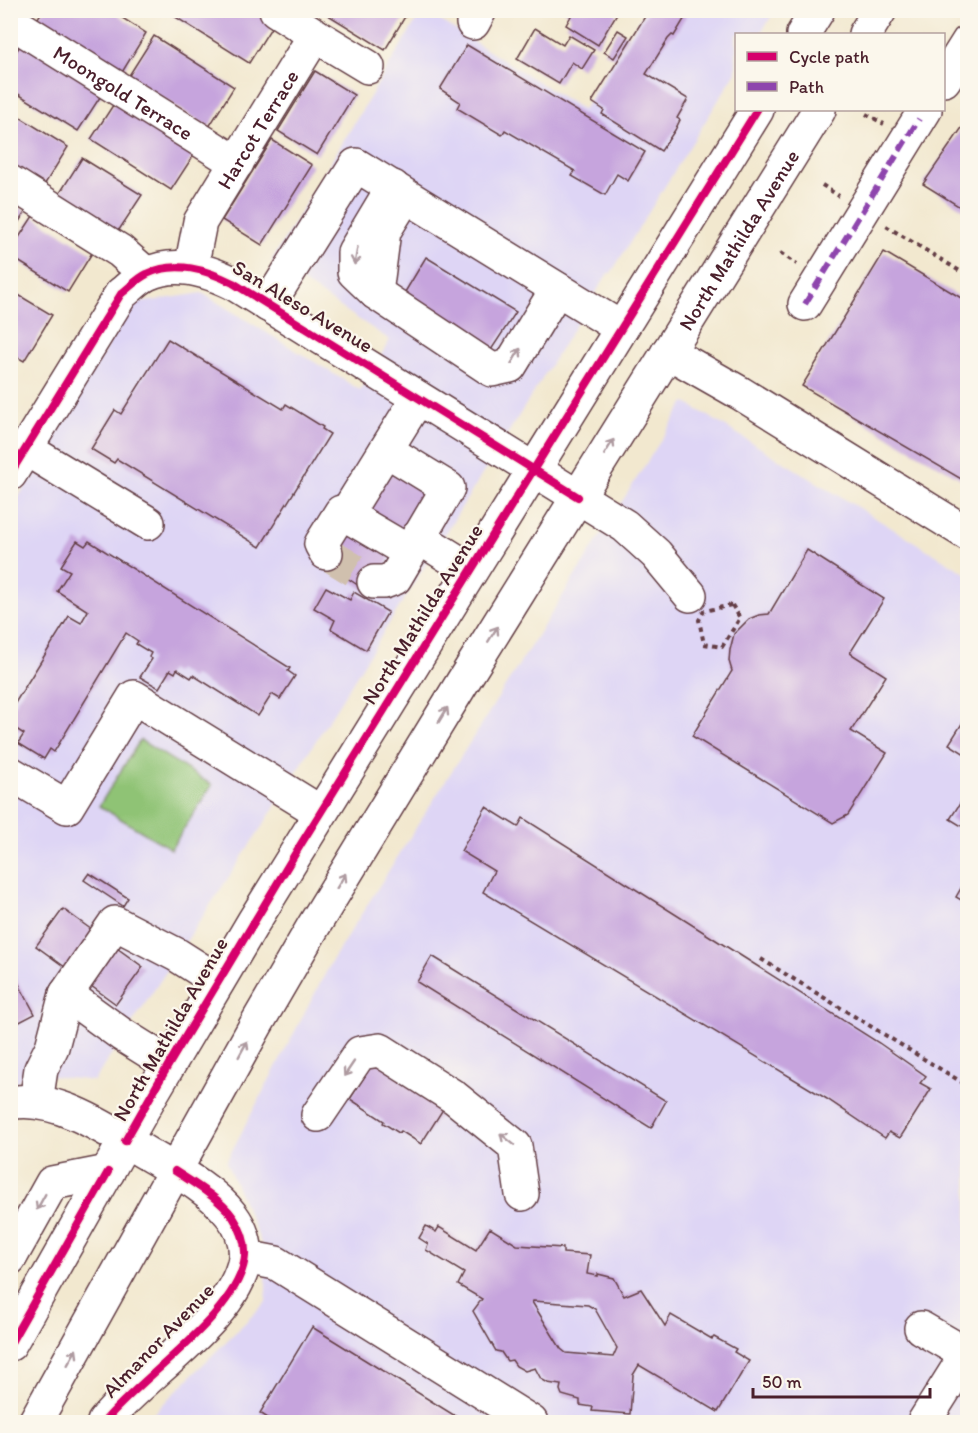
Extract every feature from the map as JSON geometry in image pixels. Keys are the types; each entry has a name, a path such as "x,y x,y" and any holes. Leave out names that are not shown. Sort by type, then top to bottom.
{"main road":[{"path":"276,10 368,67"},
{"path":"804,33 818,10"},
{"path":"866,33 880,10"},
{"name":"Moongold Terrace","path":"10,21 237,163"},
{"name":"Harcot Terrace","path":"191,268 200,222 315,35"},
{"path":"945,78 968,42"},
{"name":"North Mathilda Avenue","path":"10,1344 169,1064 320,812 756,111"},
{"name":"North Mathilda Avenue","path":"35,1422 256,1025 319,918 818,111"},
{"path":"805,303 922,114"},
{"path":"268,305 356,165 621,328"},
{"path":"10,182 120,251 146,274"},
{"path":"400,191 354,252 354,272 376,293 492,370 510,366 557,289"},
{"name":"San Aleso Avenue","path":"18,461 121,294 146,274 166,268 191,268 211,272 268,305 630,530 656,554 690,595"},
{"path":"668,352 740,393 968,534"},
{"path":"346,514 418,398"},
{"path":"374,582 384,582 395,578 448,488 386,450"},
{"path":"18,461 148,523"},
{"path":"326,554 321,544 341,512 471,570"},
{"path":"10,773 67,807 134,697 320,812"},
{"path":"218,981 115,922 66,994 52,1047 23,1103 66,1110 175,1171 201,1188 232,1215 245,1242 245,1257 276,1263 531,1422"},
{"path":"66,994 121,1034 169,1064"},
{"path":"318,1115 360,1053 380,1050 454,1097 515,1146 522,1194"},
{"path":"10,1258 52,1183 108,1172"},
{"name":"Almanor Avenue","path":"104,1422 222,1305 235,1286 245,1257"},
{"path":"921,1329 967,1353 924,1422"}],"path":[{"path":"862,211 968,276"},
{"path":"732,605 740,618 733,633 722,647 704,644 699,620 704,611 732,605"},
{"path":"761,959 968,1086"}],"shaded area":[{"path":"422,11 583,110 645,11 775,11 761,33 735,33 735,74 265,822 94,1081 26,1073 11,1088 10,512 132,304 202,293 360,390 390,340 271,261"},
{"path":"685,402 967,574 967,1422 145,1422 266,1302 266,1254 226,1162 333,959"}],"green space":[{"path":"140,740 212,785 171,849 99,806"}],"building":[{"path":"43,10 110,10 146,33 121,74 36,21"},
{"path":"170,10 255,10 274,23 249,63 169,13"},
{"path":"320,10 409,10 385,50"},
{"path":"563,10 619,10 598,45 566,25 571,16"},
{"path":"649,10 687,10 674,36 668,39 646,74 688,99 677,118 680,120 675,130 661,151 602,114 604,110 592,102"},
{"path":"535,28 563,45 569,35 594,50 582,69 572,62 559,84 517,59"},
{"path":"618,30 628,36 614,58 604,52"},
{"path":"154,36 234,87 209,127 128,77"},
{"path":"23,41 104,91 78,131 10,89 10,61"},
{"path":"467,45 645,152 628,181 617,174 605,195 572,176 575,171 505,130 502,135 457,108 460,102 440,89"},
{"path":"315,71 354,95 317,155 278,131"},
{"path":"117,99 197,150 171,190 91,139"},
{"path":"10,111 68,147 43,187 10,167"},
{"path":"968,119 968,212 923,184"},
{"path":"272,140 312,165 262,245 222,220"},
{"path":"82,158 142,195 117,233 58,196"},
{"path":"10,202 26,211 10,235"},
{"path":"33,216 92,253 68,292 10,256 10,251"},
{"path":"884,252 968,302 968,483 802,386"},
{"path":"426,257 516,312 489,353 402,297"},
{"path":"10,290 52,315 24,361 10,353"},
{"path":"168,339 283,409 286,404 323,427 322,429 330,434 260,547 117,459 114,463 91,449 115,410 121,414"},
{"path":"387,470 426,494 400,537 361,513"},
{"path":"342,527 390,557 368,592 322,561"},
{"path":"77,541 85,546 89,541 290,668 288,671 295,676 280,699 272,694 258,716 193,675 191,678 177,669 175,673 170,670 159,688 140,677 152,659 149,657 151,653 136,644 138,641 126,633 54,752 50,749 44,759 18,743 24,734 10,725 10,711 69,616 81,623 88,611 57,591 70,571 61,566"},
{"path":"807,550 884,599 850,653 886,676 851,731 887,753 848,815 833,823 692,736 732,671 729,661 734,634 749,619 769,614"},
{"path":"326,587 350,600 354,592 388,612 366,650 331,629 335,620 314,608"},
{"path":"968,714 968,756 949,744"},
{"path":"968,791 968,830 950,819"},
{"path":"486,807 518,827 523,818 879,1043 926,1076 920,1083 931,1089 900,1138 889,1132 885,1138 827,1099 483,892 494,871 461,851"},
{"path":"89,873 128,898 123,906 84,880"},
{"path":"968,876 968,904 956,897"},
{"path":"63,909 143,967 116,1004 36,946"},
{"path":"432,956 666,1101 651,1128 417,982"},
{"path":"14,975 35,1014 10,1027 10,976"},
{"path":"377,1057 447,1103 421,1144 383,1123 384,1121 350,1099"},
{"path":"426,1226 436,1232 439,1227 476,1250 490,1228 517,1245 563,1248 563,1253 590,1255 587,1274 614,1278 624,1296 641,1289 665,1326 671,1315 712,1339 714,1337 736,1349 734,1352 749,1361 718,1412 639,1365 633,1375 630,1414 592,1411 593,1407 580,1405 580,1400 562,1395 561,1385 548,1383 541,1379 535,1368 525,1371 516,1366 512,1360 507,1361 501,1352 496,1351 473,1311 482,1299 458,1285 464,1273 426,1250 428,1244 419,1238","holes":["532,1302 588,1305 595,1309 617,1348 613,1357 566,1353 561,1349"]},
{"path":"312,1327 465,1422 274,1422 260,1413"}],"tunnel":[{"path":"326,553 374,582"}],"marked path":[{"path":"805,304 919,119"}],"cycle path":[{"path":"125,1141 301,844 756,111"},
{"path":"10,474 121,294 147,274 180,267 213,274 233,283 578,497"},
{"path":"104,1422 208,1322 239,1277 245,1256 242,1236 227,1210 214,1198 175,1171"},
{"path":"10,1344 108,1172"}]}
